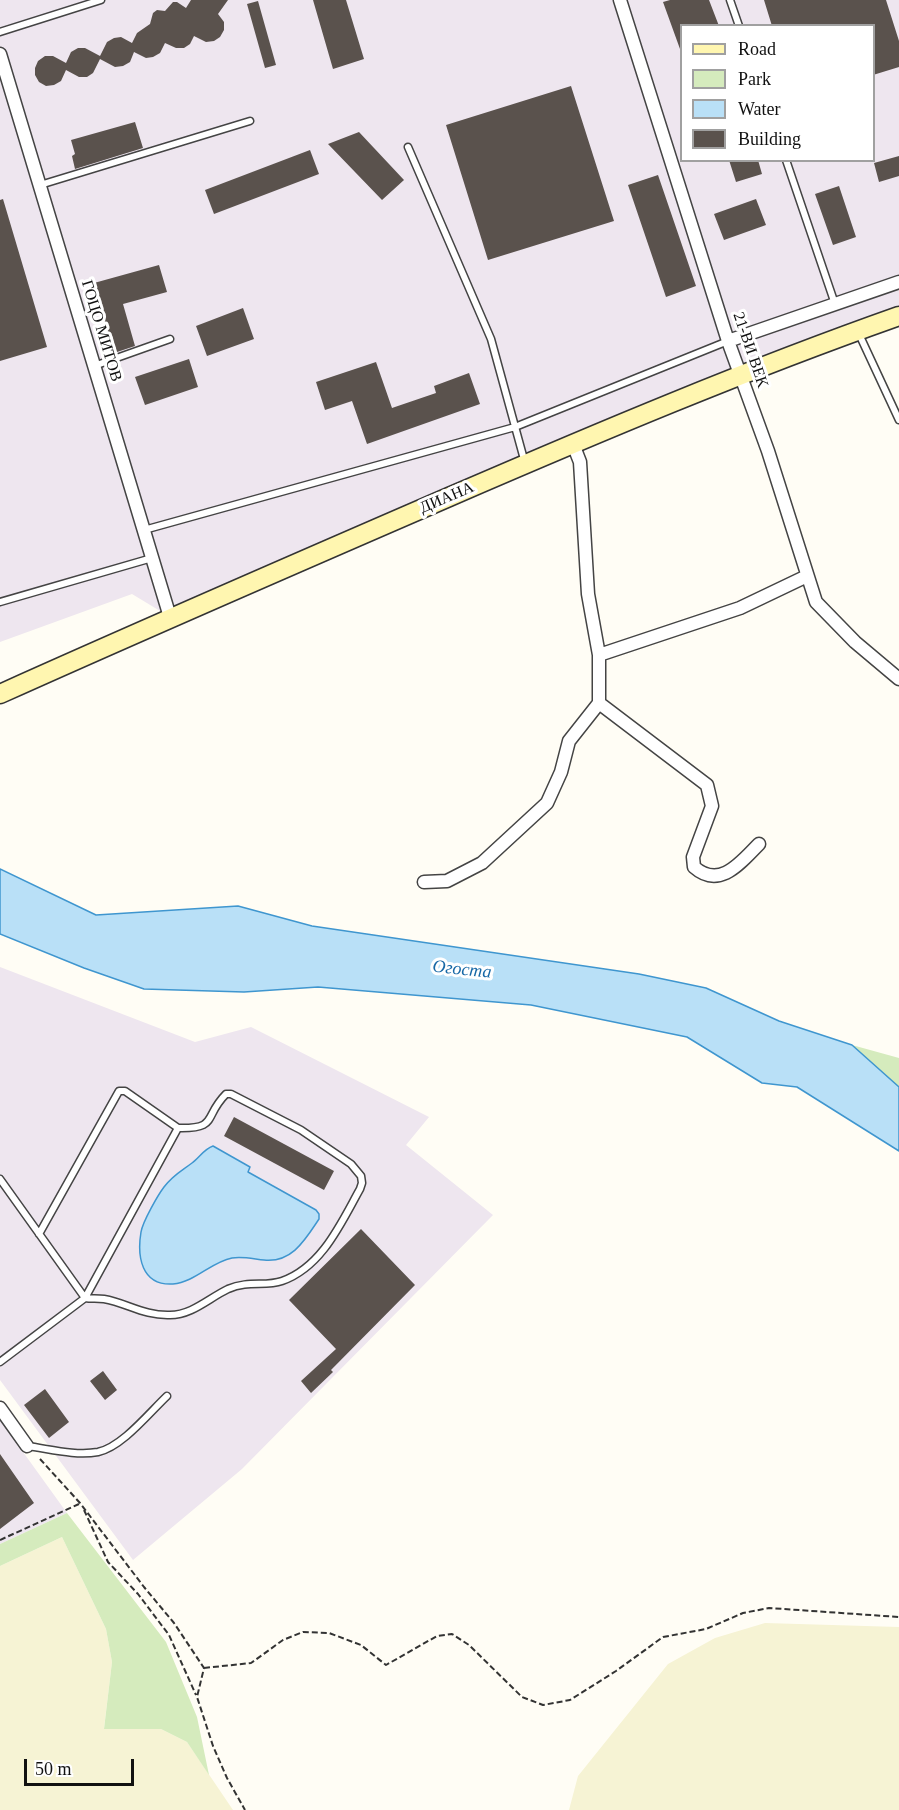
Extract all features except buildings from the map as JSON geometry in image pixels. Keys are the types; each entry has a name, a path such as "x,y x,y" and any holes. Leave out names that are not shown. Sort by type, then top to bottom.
{"main road":[{"name":"ДИАНА","path":"0,694 170,617 525,464 740,376 899,316"}],"street":[{"name":"21-ВИ ВЕК","path":"620,0 728,341 768,451 816,602 855,642 899,679"},
{"name":"ГОЦО МИТОВ","path":"0,54 170,617"},
{"path":"728,341 899,282"},
{"path":"424,882 447,881 482,863 547,803 561,772 569,741 598,703 599,655 588,594 579,462 573,444"},
{"path":"599,655 740,608 807,576"},
{"path":"598,703 707,786 711,806 693,857 694,867 703,875 715,877 725,874 738,865 759,844"},
{"path":"0,1408 27,1446"}],"lane":[{"path":"0,32 100,0"},
{"path":"730,0 738,24"},
{"path":"40,186 250,121"},
{"path":"408,147 491,339 525,464"},
{"path":"787,162 836,305"},
{"path":"858,331 899,420"},
{"path":"94,366 170,339"},
{"path":"144,530 515,427 728,341"},
{"path":"0,602 152,558"},
{"path":"39,1234 119,1091 125,1091 178,1128 198,1128 206,1124 222,1099 231,1094 309,1136 358,1170 362,1183 328,1246 299,1273 280,1282 243,1283 226,1290 196,1308 172,1316 146,1314 104,1299 85,1298"},
{"path":"0,1362 85,1298 178,1128"},
{"path":"0,1179 85,1298"},
{"path":"27,1446 82,1453 99,1452 115,1445 167,1396"}],"path":[{"path":"27,1446 80,1503 174,1623 204,1668 197,1697"},
{"path":"0,1540 80,1503"},
{"path":"80,1503 108,1562 138,1594 169,1635 197,1697 213,1746 245,1810"},
{"path":"204,1668 251,1663 283,1640 303,1632 329,1633 362,1645 386,1665 437,1636 452,1635 469,1645 522,1696 543,1705 570,1700 663,1637 706,1629 743,1613 769,1608 899,1617"}],"shaded area":[{"path":"0,0 899,0 899,316 170,617 132,594 0,642"},
{"path":"0,967 195,1042 251,1027 429,1117 406,1145 493,1215 242,1469 133,1560 0,1380"},
{"path":"0,1420 67,1513 0,1544"},
{"path":"62,1537 106,1629 112,1662 104,1728 161,1729 187,1742 233,1810 0,1810 0,1566"},
{"path":"765,1623 899,1627 899,1810 569,1810 578,1776 668,1664 715,1638"}],"green space":[{"path":"852,1045 899,1058 899,1087 892,1082"},
{"path":"67,1513 166,1642 197,1717 209,1775 187,1742 161,1729 104,1729 112,1662 106,1629 62,1537 0,1566 0,1544"}],"water":[{"name":"Огоста","path":"0,869 96,915 238,906 312,926 639,974 706,988 779,1021 852,1045 899,1087 899,1151 797,1087 762,1083 687,1037 531,1005 318,987 244,992 144,989 0,934"},
{"path":"213,1146 250,1167 248,1172 316,1210 319,1219 297,1248 282,1258 264,1260 232,1258 217,1263 189,1280 173,1284 154,1280 148,1275 141,1260 140,1241 145,1221 167,1183"}]}
